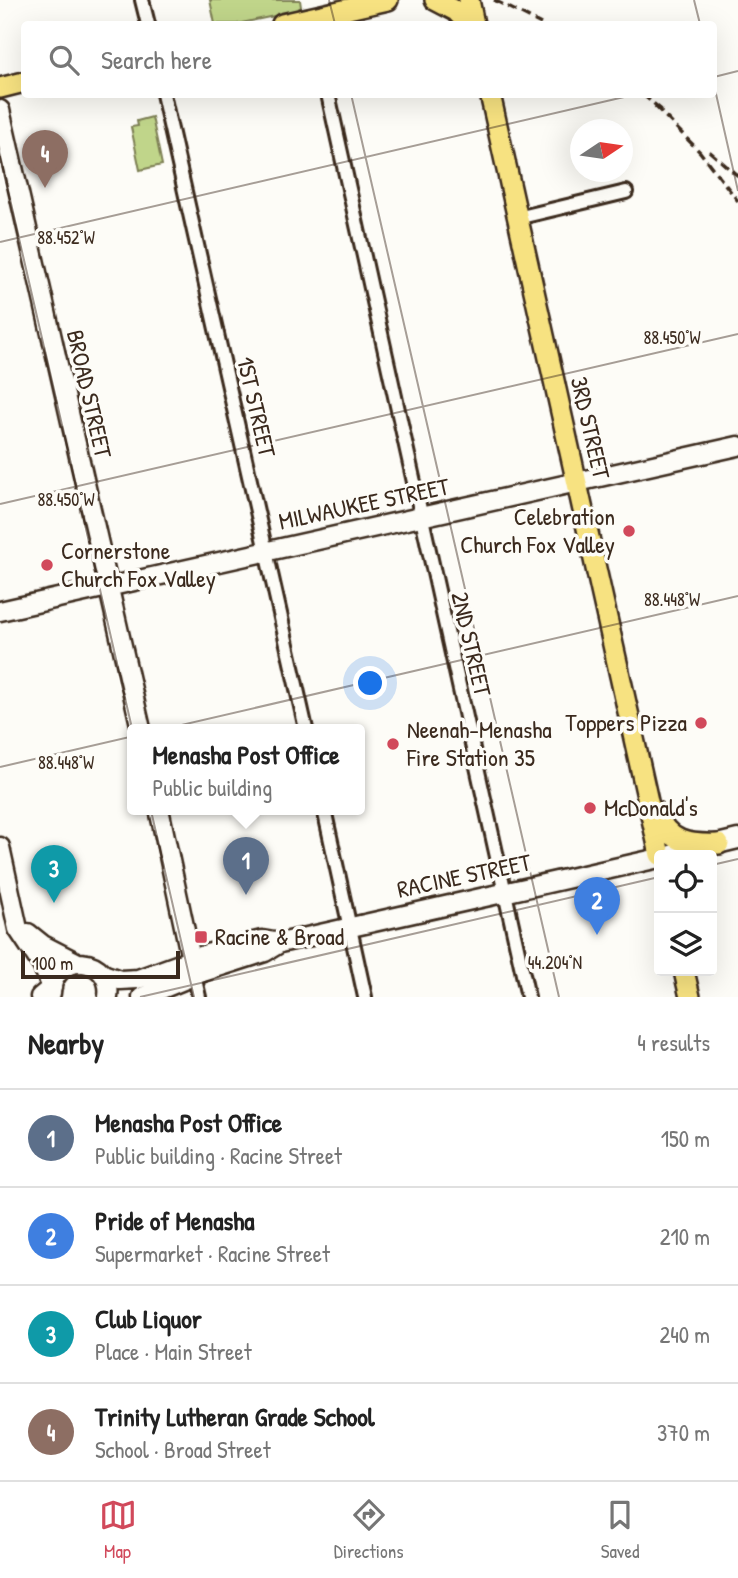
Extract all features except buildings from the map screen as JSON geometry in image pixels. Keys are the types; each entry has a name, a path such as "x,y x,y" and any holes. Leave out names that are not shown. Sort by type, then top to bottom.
{"main road":[{"path":"312,21 388,0"},
{"path":"435,0 456,11 465,21"},
{"path":"469,0 473,21"},
{"path":"0,88 21,83"},
{"name":"3RD STREET","path":"491,98 658,850"},
{"path":"646,790 662,825 675,838 696,844 729,842"},
{"path":"711,850 729,842"},
{"path":"685,976 690,997"}],"street":[{"path":"142,0 147,21"},
{"name":"1ST STREET","path":"164,98 305,724"},
{"name":"2ND STREET","path":"329,98 528,997"},
{"name":"BROAD STREET","path":"0,110 140,724"},
{"path":"517,218 626,192"},
{"name":"MILWAUKEE STREET","path":"0,611 738,446"},
{"path":"160,815 199,997"},
{"path":"325,815 365,997"},
{"path":"693,850 729,842"},
{"path":"0,847 18,929 42,965 48,994"},
{"name":"RACINE STREET","path":"17,919 36,940 78,962 96,967 103,974 120,980 138,979 265,952 280,943 349,926 654,858"},
{"path":"48,994 61,970 78,962"},
{"name":"RACINE STREET","path":"142,997 193,967"},
{"path":"103,974 108,982 108,997"}],"green space":[{"path":"210,0 300,0 301,7 293,12 251,21 214,21"},
{"path":"152,117 162,165 140,170 131,127 138,126 137,121"}],"railway":[{"path":"494,0 535,21"},
{"path":"647,98 664,112"},
{"path":"655,106 700,152 738,201"},
{"path":"709,151 738,176"}],"place":[{"name":"Trinity Lutheran Grade School","path":"45,188"},
{"name":"Celebration Church Fox Valley","path":"629,531"},
{"name":"Cornerstone Church Fox Valley","path":"47,565"},
{"name":"Toppers Pizza","path":"701,723"},
{"name":"Neenah-Menasha Fire Station 35","path":"393,744"},
{"name":"McDonald's","path":"590,808"},
{"name":"Menasha Post Office","path":"246,895"},
{"name":"Club Liquor","path":"54,903"},
{"name":"Pride of Menasha","path":"597,935"},
{"name":"Racine & Broad","path":"201,937"}]}
